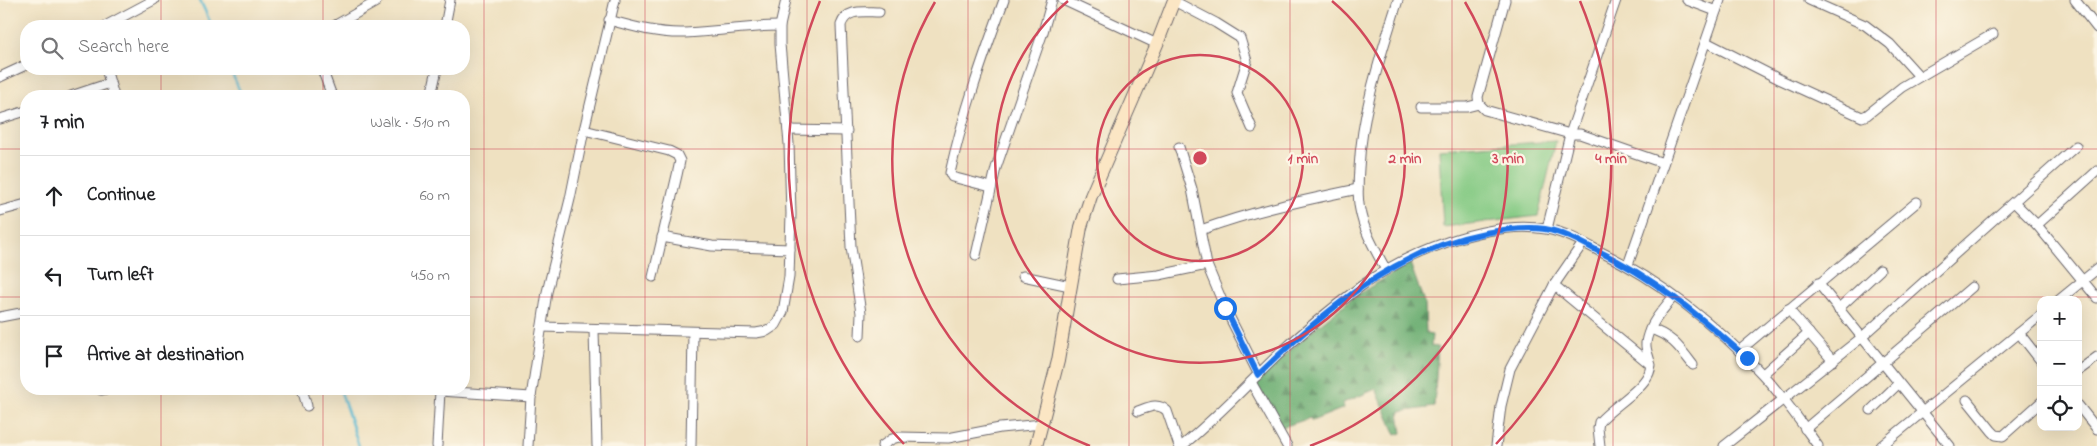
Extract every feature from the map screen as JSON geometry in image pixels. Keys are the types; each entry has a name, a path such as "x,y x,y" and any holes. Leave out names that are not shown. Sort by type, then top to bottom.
{"street":[{"path":"116,20 154,0"},
{"path":"446,20 450,0"},
{"path":"528,446 531,396 547,292 615,0"},
{"path":"542,328 756,333 767,331 776,325 783,312 789,277 790,249 791,214 788,130 780,44 780,26 786,0"},
{"path":"991,187 952,177 950,173 972,87 1004,0"},
{"path":"976,255 991,187 1052,0"},
{"path":"1063,0 1157,44"},
{"path":"1036,446 1058,361 1081,227 1091,196 1157,44 1174,0 1240,38 1247,61 1237,93 1252,128"},
{"path":"1386,270 1369,238 1360,211 1358,189 1359,157 1367,104 1398,0"},
{"path":"1505,0 1478,97 1479,104 1485,110 1570,134 1580,134 1663,162"},
{"path":"1547,229 1570,134 1616,0"},
{"path":"1687,0 1716,11"},
{"path":"1628,265 1720,0"},
{"path":"1809,0 1865,25 1890,44 1919,76"},
{"path":"2074,0 2097,28"},
{"path":"344,20 376,2"},
{"path":"860,336 861,314 851,247 842,25 844,18 849,13 879,12"},
{"path":"610,20 645,29 684,33 757,26 780,26"},
{"path":"1706,42 1862,116 1867,115 1919,76 1993,34"},
{"path":"0,77 20,68"},
{"path":"108,75 112,90"},
{"path":"324,75 330,90"},
{"path":"432,90 436,75"},
{"path":"89,90 110,83"},
{"path":"1421,107 1467,107 1479,104"},
{"path":"0,119 20,113"},
{"path":"584,130 669,150 677,155 680,161 653,277"},
{"path":"788,130 847,131"},
{"path":"1724,446 1861,338 2076,146"},
{"path":"1179,147 1192,189 1207,264 1225,308 1258,375"},
{"path":"2037,225 2097,171"},
{"path":"1201,230 1270,208 1358,189"},
{"path":"1739,351 1917,202"},
{"path":"2014,202 2037,225 2097,298"},
{"path":"0,211 20,206"},
{"path":"1138,410 1152,406 1164,408 1167,411 1181,446 1322,318 1360,287 1386,270 1424,251 1462,237 1504,230 1547,229 1628,265 1696,313 1763,374 1818,446"},
{"path":"662,236 720,247 790,249"},
{"path":"1496,446 1501,406 1510,369 1554,285 1582,243"},
{"path":"1117,279 1159,275 1207,264"},
{"path":"2064,296 2097,269"},
{"path":"1838,309 1880,270"},
{"path":"1023,276 1070,286"},
{"path":"1818,283 1947,443 1936,446"},
{"path":"1554,285 1651,365"},
{"path":"1805,429 1972,287"},
{"path":"1600,446 1598,428 1600,422 1647,377 1651,365 1646,343 1650,329 1673,296"},
{"path":"1788,309 1833,361"},
{"path":"0,317 20,313"},
{"path":"1881,446 2037,318"},
{"path":"1650,329 1664,333 1671,338 1693,365"},
{"path":"594,330 597,446"},
{"path":"691,446 693,332"},
{"path":"1763,374 1809,333"},
{"path":"2019,333 2037,356"},
{"path":"2082,368 2097,357"},
{"path":"1251,382 1287,446"},
{"path":"1871,410 1898,384"},
{"path":"470,392 531,396"},
{"path":"304,395 307,406"},
{"path":"437,446 440,395"},
{"path":"1967,400 1996,435 2003,436 2037,406"},
{"path":"2082,410 2097,429"},
{"path":"882,446 892,439 899,437 948,438 1000,428 1043,424"}],"green space":[{"path":"1556,141 1538,216 1443,227 1439,149"},
{"path":"1410,263 1425,305 1426,334 1432,335 1431,346 1438,347 1434,407 1399,412 1402,433 1396,435 1376,389 1343,403 1344,408 1312,421 1310,418 1280,428 1255,382 1316,327 1355,296"}],"waterway":[{"path":"200,0 209,20"},
{"path":"233,75 239,90"},
{"path":"342,395 359,446"}],"route":[{"path":"1225,308 1258,375 1278,355 1322,318 1360,287 1386,270 1424,251 1462,237 1504,230 1547,229 1628,265 1696,313 1747,358"}]}
